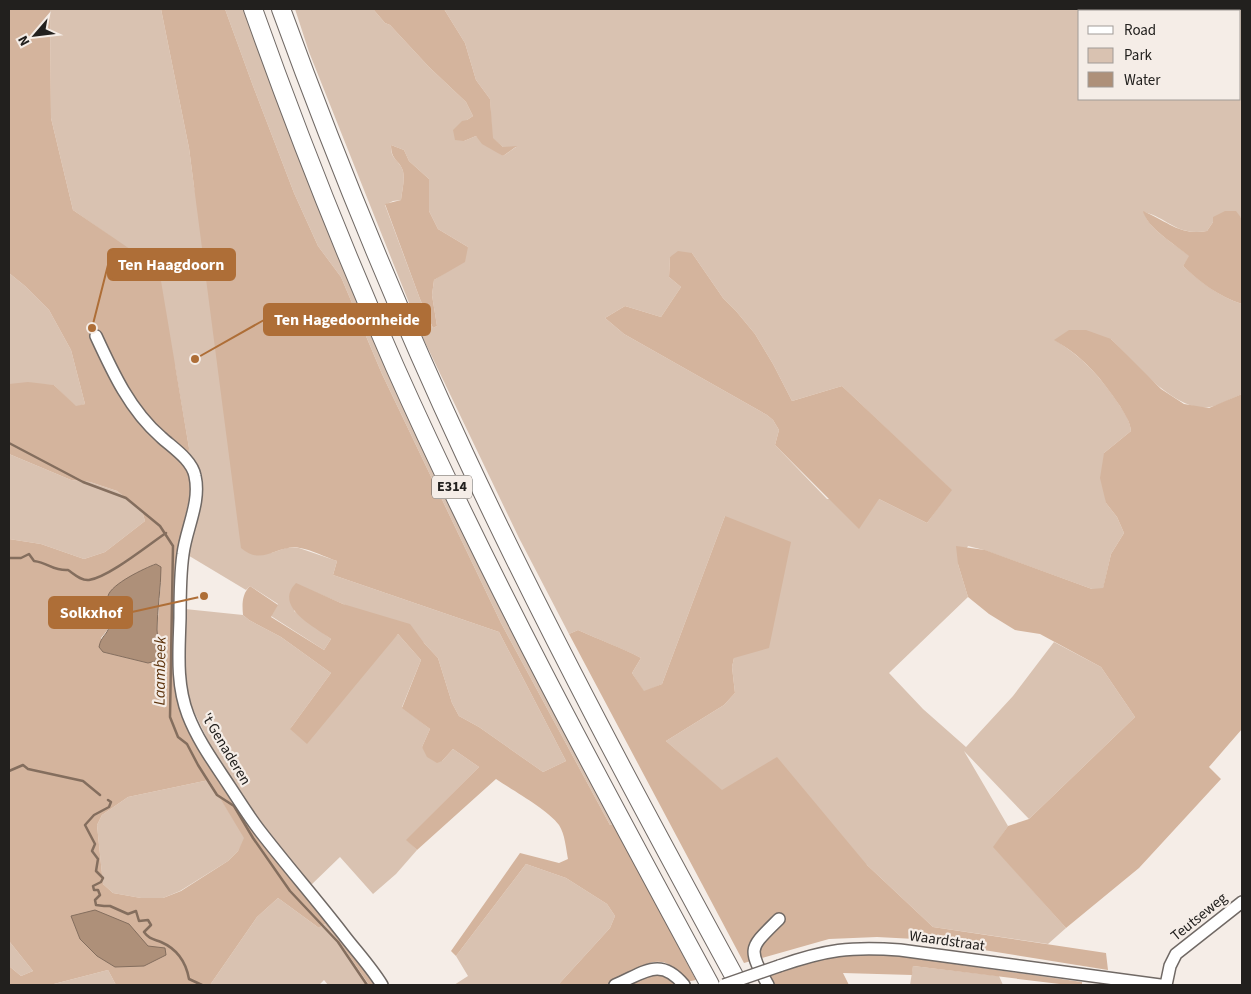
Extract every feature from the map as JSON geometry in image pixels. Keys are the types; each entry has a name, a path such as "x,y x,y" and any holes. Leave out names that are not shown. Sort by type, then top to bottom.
{"highway":[{"name":"E314","path":"253,9 312,167 354,270 441,466 542,670 710,985"},
{"name":"E314","path":"281,9 377,258 464,454 513,555 606,737 740,985"}],"street":[{"name":"'t Genaderen","path":"96,336 107,361 133,407 147,425 192,466 195,476 196,491 183,553 180,594 179,684 182,700 196,734 216,767 260,830 319,902 382,985"},
{"name":"Teutseweg","path":"1166,985 1170,966 1176,954 1242,902"},
{"path":"768,985 755,961 754,949 755,943 778,919"},
{"name":"Waardstraat","path":"724,985 823,953 846,948 869,947 1129,983 1160,985"},
{"path":"615,985 660,968 673,973 684,985"}],"green space":[{"path":"50,9 161,9 189,148 194,186 271,553 286,548 299,548 337,561 333,575 499,632 566,761 543,772 479,727 459,716 452,703 438,658 424,643 343,604 296,584 294,611 331,639 324,650 271,616 278,604 250,586 246,590 186,554 195,527 202,490 198,472 190,457 175,366 110,236 73,210 51,118"},
{"path":"225,9 244,9 297,152 342,265 399,395 614,824 610,825 501,623 382,374 341,277 318,246 294,193"},
{"path":"295,9 373,9 466,102 473,116 467,120 464,141 476,136 503,156 516,147 503,147 492,138 490,99 476,80 465,43 444,9 1242,9 1242,217 1213,222 1207,231 1196,232 1180,229 1144,212 1150,224 1156,230 1190,256 1183,266 1218,293 1242,304 1242,394 1214,406 1197,407 1183,402 1156,384 1111,339 1055,340 1074,353 1097,376 1122,410 1128,420 1131,431 1104,453 1106,503 1117,517 1124,533 1111,554 1103,589 1092,589 968,546 958,564 968,597 889,673 923,709 966,747 1013,696 1054,642 1101,667 1135,717 1029,819 964,751 1008,826 994,847 1066,928 1048,944 933,927 867,865 722,791 666,741 724,705 735,693 732,667 734,658 725,516 662,684 644,692 632,673 641,658 578,630 569,634 519,538 423,338 309,52","holes":["391,145 404,150 409,161 429,179 429,211 438,229 468,247 448,271 434,280 432,295 437,326 433,328 420,299 385,205 401,200 404,178 400,164 392,154","692,253 723,298 755,334 792,401 842,386 951,490 927,523 879,499 827,499 775,445 779,430 773,420 767,415 624,334 605,318 625,306 661,317 681,287 669,277 670,257"]},
{"path":"9,273 49,310 71,350 85,404 76,407 54,385 9,384"},
{"path":"9,454 71,480 90,482 117,491 142,511 145,521 105,552 84,559 41,544 9,539"},
{"path":"185,609 243,615 281,637 331,673 290,729 398,634 421,660 402,707 430,729 422,747 442,761 453,749 479,767 407,840 417,850 396,874 373,894 340,857 310,886 250,807 213,751 189,701 184,667"},
{"path":"209,780 245,838 238,851 228,861 180,891 163,898 141,898 113,893 103,884 97,825 102,815 128,797"},
{"path":"526,864 566,878 607,904 615,916 610,928 558,985 454,985 468,976 456,956"},
{"path":"278,898 319,928 325,924 369,985 328,985 324,980 319,985 210,985 257,917"},
{"path":"9,941 33,971 21,976 9,966"},
{"path":"913,966 999,976 1003,985 910,985"},
{"path":"108,970 116,985 50,985"}],"shaded area":[{"path":"9,9 50,9 51,118 73,210 159,269 189,448 188,468 192,487 176,556 177,621 189,724 376,985 369,985 325,924 319,928 278,898 257,917 210,985 116,985 108,970 50,985 9,985 9,966 21,976 33,971 9,941 9,539 41,544 84,559 105,552 145,521 142,511 117,491 90,482 71,480 9,454 9,384 28,382 54,385 76,406 85,404 71,350 49,310 9,273","holes":["156,564 161,580 157,631 160,649 148,663 103,652 101,638 109,626 109,612 133,578","209,780 244,838 238,851 228,861 181,891 163,898 141,898 113,893 103,884 97,825 102,815 128,797"]},
{"path":"161,9 225,9 294,193 318,246 341,277 382,374 501,623 610,825 614,824 696,980 686,982 670,965 663,962 655,962 647,964 605,985 558,985 610,928 615,916 607,904 566,878 526,864 456,956 451,951 520,853 559,863 568,859 563,833 554,819 496,779 417,850 406,840 479,767 453,749 442,761 437,763 427,757 422,747 430,729 402,708 421,660 398,634 307,744 290,729 331,673 281,637 243,615 243,599 245,592 250,586 278,605 271,617 324,650 331,639 306,622 292,608 289,600 290,592 296,583 343,604 410,624 438,658 452,703 459,716 479,727 543,772 566,761 499,632 333,575 337,561 309,550 291,548 256,555 241,548 189,148"},
{"path":"373,9 444,9 465,43 476,80 490,99 493,138 503,147 517,146 503,156 482,144 476,136 464,141 455,140 453,130 462,121 473,116 466,102"},
{"path":"391,145 404,150 409,161 429,179 429,211 438,229 468,247 465,262 434,280 432,295 437,326 433,328 420,299 385,204 401,200 404,182 403,171 392,154"},
{"path":"1143,211 1181,230 1197,232 1207,231 1213,222 1213,217 1225,211 1236,211 1242,219 1242,304 1210,288 1183,266 1189,256 1156,230 1145,217"},
{"path":"678,251 692,253 723,298 755,334 792,401 842,386 952,490 927,523 879,499 859,529 775,445 779,430 773,420 767,415 624,334 605,318 625,306 661,317 681,287 669,277 670,257"},
{"path":"1069,330 1086,330 1111,339 1161,389 1184,404 1209,408 1242,394 1242,729 1209,767 1221,779 1139,868 1066,928 993,847 1008,826 1029,819 1135,717 1101,667 1040,634 1015,630 989,614 968,597 958,564 956,546 985,550 1092,589 1103,588 1111,554 1124,533 1117,517 1106,503 1100,478 1104,453 1131,431 1120,406 1099,377 1075,354 1054,340"},
{"path":"725,516 791,542 769,648 734,658 732,667 735,693 724,705 666,741 722,790 777,757 867,865 933,927 1106,953 1108,970 915,939 877,937 829,939 744,963 569,634 578,630 641,658 632,673 644,691 662,684"},
{"path":"871,952 1082,982 1082,985 1068,985 913,966 912,975 843,973 849,985 775,985 770,975 802,963 837,954"},
{"path":"665,973 678,985 622,985 649,974"}],"water":[{"path":"156,564 161,567 157,622 159,648 156,661 148,663 103,652 99,647 110,623 108,596 110,591 129,577"},
{"path":"95,910 129,924 148,946 165,948 166,955 144,966 115,967 97,956 80,939 71,916"}],"waterway":[{"name":"Laambeek","path":"9,443 83,482 126,498 160,526 173,546 170,717 178,737 187,744 217,795 234,806 253,838 290,891 338,942 367,985"},
{"path":"9,558 21,558 29,554 34,561 58,569 68,570 80,578 89,580 97,578 117,567 166,533"},
{"path":"9,771 23,765 28,769 83,781 100,795"},
{"path":"108,800 111,802 109,807 94,815 85,825 95,844 92,851 98,859 96,871 103,878 101,882 93,886 94,890 98,890 100,895 95,900 96,905 110,906 128,914 136,911 139,921 148,920 151,925 144,932 151,939 172,948 186,967 189,979 202,985"}],"place":[{"name":"Ten Haagdoorn","path":"92,328"},
{"name":"Ten Hagedoornheide","path":"195,359"},
{"name":"Solkxhof","path":"204,596"}]}
